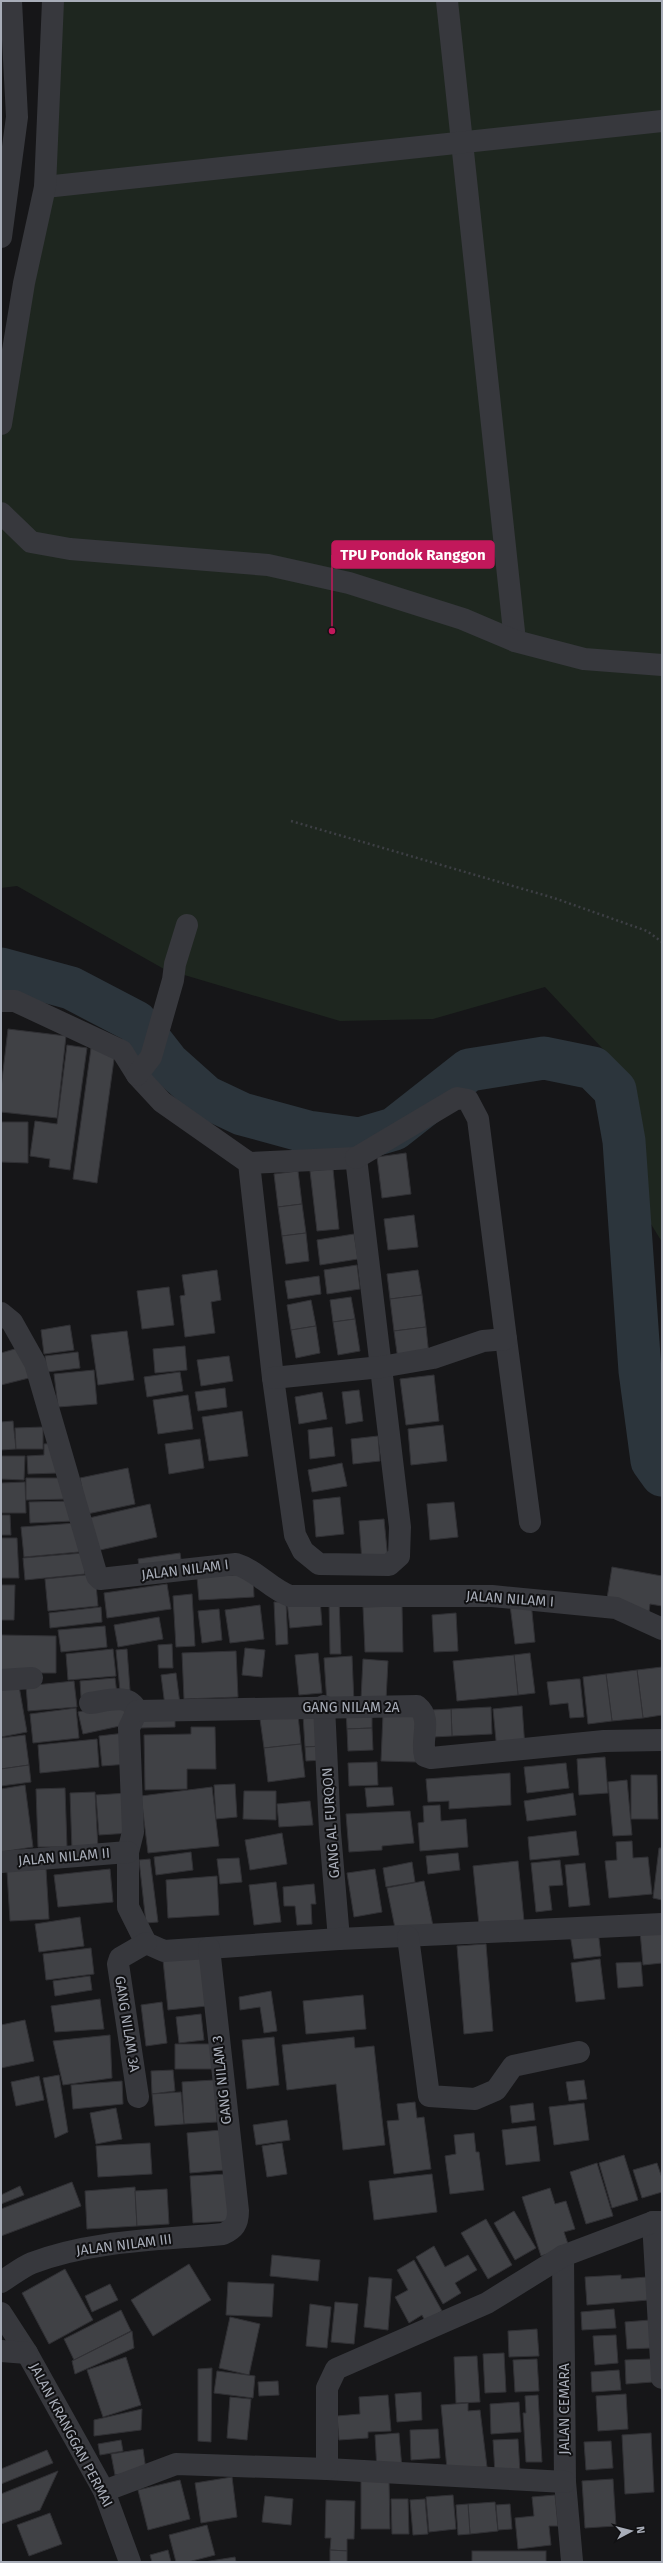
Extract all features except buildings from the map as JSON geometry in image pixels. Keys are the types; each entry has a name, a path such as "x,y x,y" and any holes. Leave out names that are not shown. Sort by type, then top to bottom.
{"street":[{"path":"1,237 17,117 11,1"},
{"path":"1,424 24,283 45,187 53,1"},
{"path":"447,1 463,142 514,641"},
{"path":"45,187 662,121"},
{"path":"1,513 31,542 70,549 268,564 349,583 463,619 514,641 584,659 662,665"},
{"path":"137,1075 151,1057 173,980 174,964 187,925"},
{"path":"1,1001 15,1001 122,1051 137,1075 162,1102 249,1163 356,1158 454,1100 458,1098 468,1100 478,1119 530,1522"},
{"path":"249,1163 273,1378 296,1535 303,1551 319,1564 389,1565 399,1556 400,1527 356,1158"},
{"name":"JALAN NILAM I","path":"1,1313 12,1322 35,1363 97,1576 100,1579 236,1564 251,1569 281,1593 290,1596 492,1596 616,1608 662,1629"},
{"path":"273,1378 381,1367 433,1358 483,1341 506,1339"},
{"path":"1,1680 32,1678"},
{"path":"90,1703 127,1699 134,1704 137,1711 129,1728 134,1832 128,1852 128,1907 146,1943 164,1951 339,1939 408,1937 662,1924"},
{"name":"GANG NILAM 2A","path":"137,1711 324,1706 417,1706 423,1711 425,1720 424,1756 431,1758 604,1741 662,1740"},
{"name":"GANG AL FURQON","path":"324,1706 330,1832 339,1939"},
{"name":"JALAN NILAM II","path":"1,1862 128,1852"},
{"path":"408,1937 429,2096 475,2099 496,2090 513,2066 579,2052"},
{"name":"GANG NILAM 3A","path":"138,2097 118,1964 120,1958 146,1943"},
{"name":"GANG NILAM 3","path":"209,1948 238,2212"},
{"name":"JALAN NILAM III","path":"1,2282 31,2263 69,2252 223,2234 232,2230 238,2222 238,2212"},
{"path":"327,2469 327,2388 336,2369 487,2303 563,2256 657,2222 662,2378"},
{"name":"JALAN CEMARA","path":"563,2256 565,2482 572,2561"},
{"name":"JALAN KRANGGAN PERMAI","path":"1,2313 28,2354 104,2491 130,2562"},
{"path":"1,2351 28,2354"},
{"path":"104,2491 176,2464 327,2469 565,2482"}],"path":[{"path":"291,822 554,898 646,931 662,942"}],"shaded area":[{"path":"64,1 662,1 662,1242 646,1216 630,1078 545,987 433,1019 340,1021 164,969 17,886 1,888 1,375 15,353"}],"waterway":[{"path":"1,969 71,988 136,1022 168,1063 206,1097 242,1114 308,1132 360,1139 394,1129 469,1070 544,1058 593,1068 615,1090 624,1141 640,1371 652,1461 662,1475"}],"place":[{"name":"TPU Pondok Ranggon","path":"332,631"}]}
